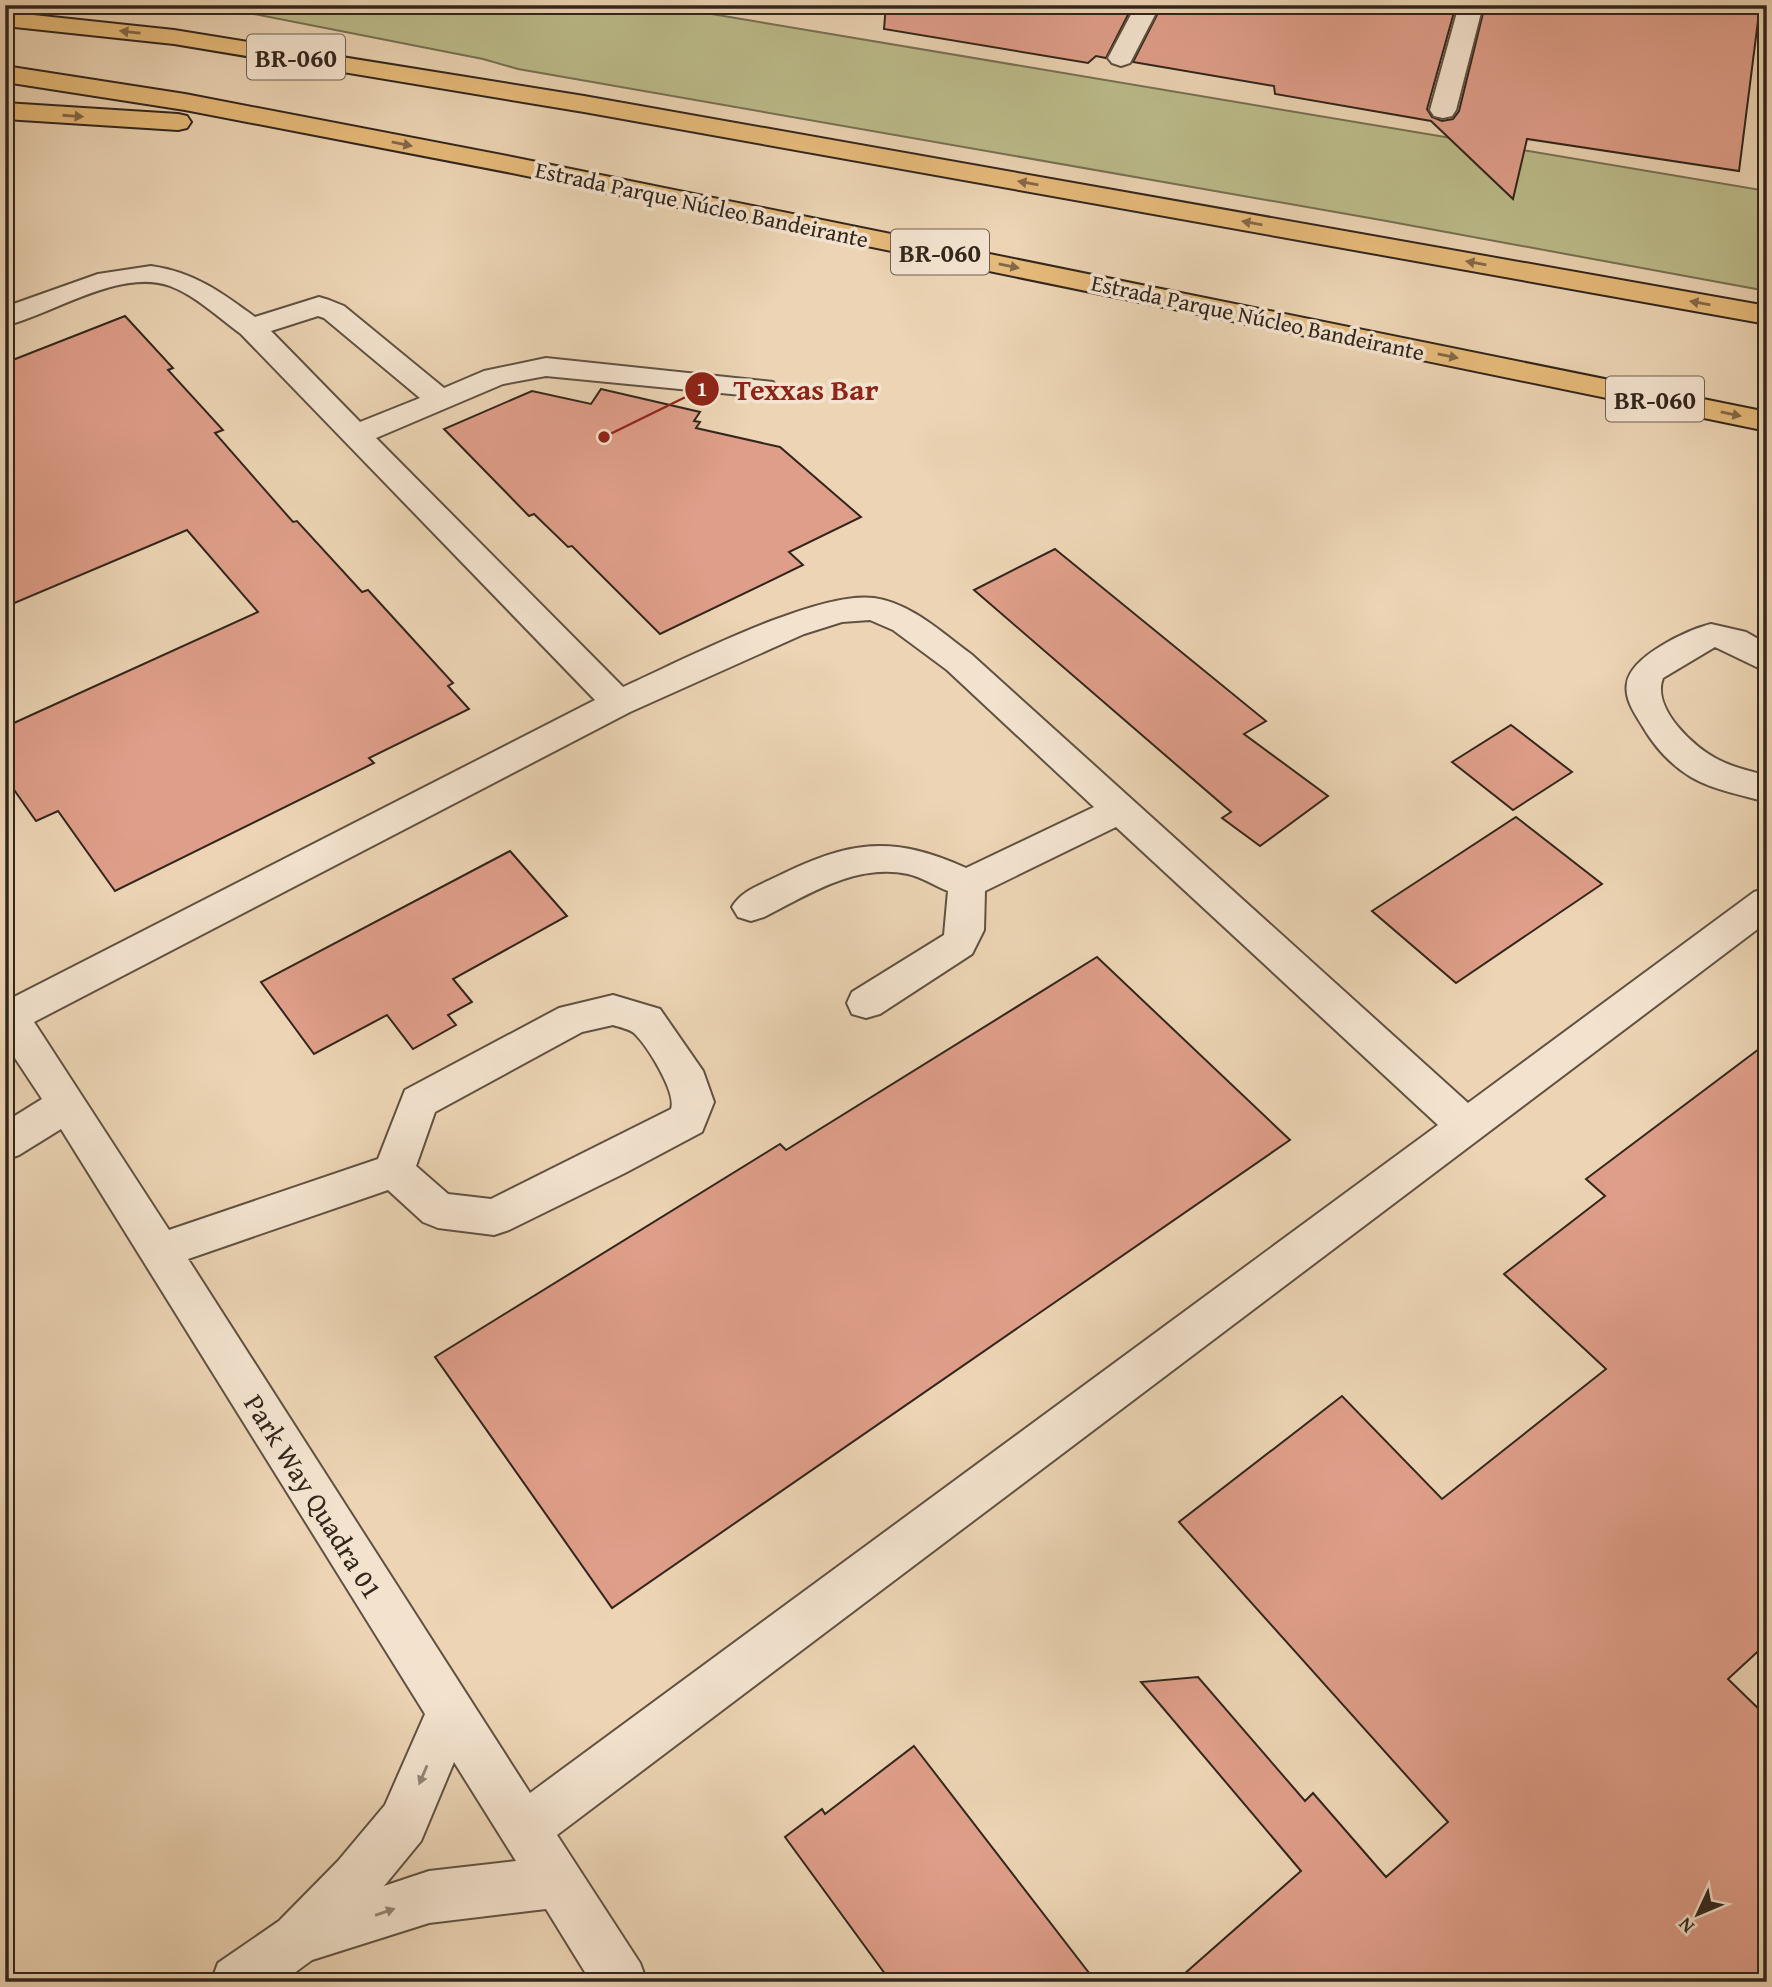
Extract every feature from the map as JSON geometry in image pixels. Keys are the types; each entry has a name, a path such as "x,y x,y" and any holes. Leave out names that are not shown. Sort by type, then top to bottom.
{"highway":[{"path":"92,5 506,92"},
{"name":"BR-060","path":"5,19 174,37 506,92 1767,315"},
{"name":"Estrada Parque Núcleo Bandeirante","path":"5,74 185,102 335,131 1767,422"},
{"path":"5,111 335,131"}],"street":[{"path":"1121,58 1148,5"},
{"path":"1443,110 1471,5"},
{"path":"5,317 94,284 137,275 169,276 197,289 251,328 618,703"},
{"path":"251,328 319,306 334,312 441,400"},
{"path":"356,435 495,377 546,368 762,388"},
{"path":"7,1014 618,703 792,626 840,611 873,609 905,622 959,662 1467,1127"},
{"path":"1767,660 1734,640 1710,635 1649,671 1642,688 1647,704 1665,735 1704,768 1767,789"},
{"path":"751,907 824,871 874,858 911,861 967,884 1121,809"},
{"path":"866,1003 959,944 965,930 967,884"},
{"path":"523,1829 1767,902"},
{"path":"613,1010 646,1020 689,1082 694,1101 688,1120 611,1161 494,1217 438,1210 394,1171 419,1102 573,1018 613,1010"},
{"name":"Park Way Quadra 01","path":"7,1014 68,1104 621,1982"},
{"path":"5,1143 68,1104"},
{"path":"160,1251 394,1171"},
{"path":"237,1982 297,1939 356,1880 403,1823 450,1713"},
{"path":"297,1939 429,1897 558,1882"}],"shaded area":[{"path":"208,5 658,5 1767,191 1767,291 1381,220 518,69 483,59"}],"building":[{"path":"886,5 1133,5 1106,58 1096,56 1088,63 884,29"},
{"path":"1162,5 1456,5 1427,109 1432,117 1442,121 1453,119 1459,111 1485,5 1760,5 1739,171 1527,139 1513,199 1431,121 1275,94 1274,86 1133,62"},
{"path":"125,316 173,368 168,370 223,430 215,433 293,522 297,521 362,592 368,590 453,683 448,686 469,709 369,758 374,763 115,891 58,811 36,821 5,777 5,727 258,612 187,530 5,607 5,363"},
{"path":"601,389 700,412 694,421 700,422 696,428 780,447 861,517 789,552 803,565 660,634 572,546 568,547 534,514 529,516 444,429 532,391 591,404"},
{"path":"1055,549 1266,721 1244,734 1328,796 1260,846 1222,818 1231,812 974,590"},
{"path":"1511,725 1572,772 1513,810 1452,762"},
{"path":"1516,817 1602,884 1456,983 1372,911"},
{"path":"510,851 567,916 453,979 472,1002 448,1015 456,1025 413,1049 387,1015 314,1054 261,982"},
{"path":"1097,957 1290,1140 612,1608 435,1357 780,1144 786,1150"},
{"path":"1767,1043 1767,1643 1728,1679 1767,1717 1767,1982 1175,1982 1301,1871 1141,1682 1198,1677 1305,1801 1313,1793 1386,1877 1448,1822 1179,1522 1342,1396 1442,1499 1606,1369 1504,1274 1605,1196 1586,1179"},
{"path":"914,1746 1096,1982 891,1982 785,1837 822,1809 825,1814"}],"place":[{"name":"Texxas Bar","path":"604,437"}]}
